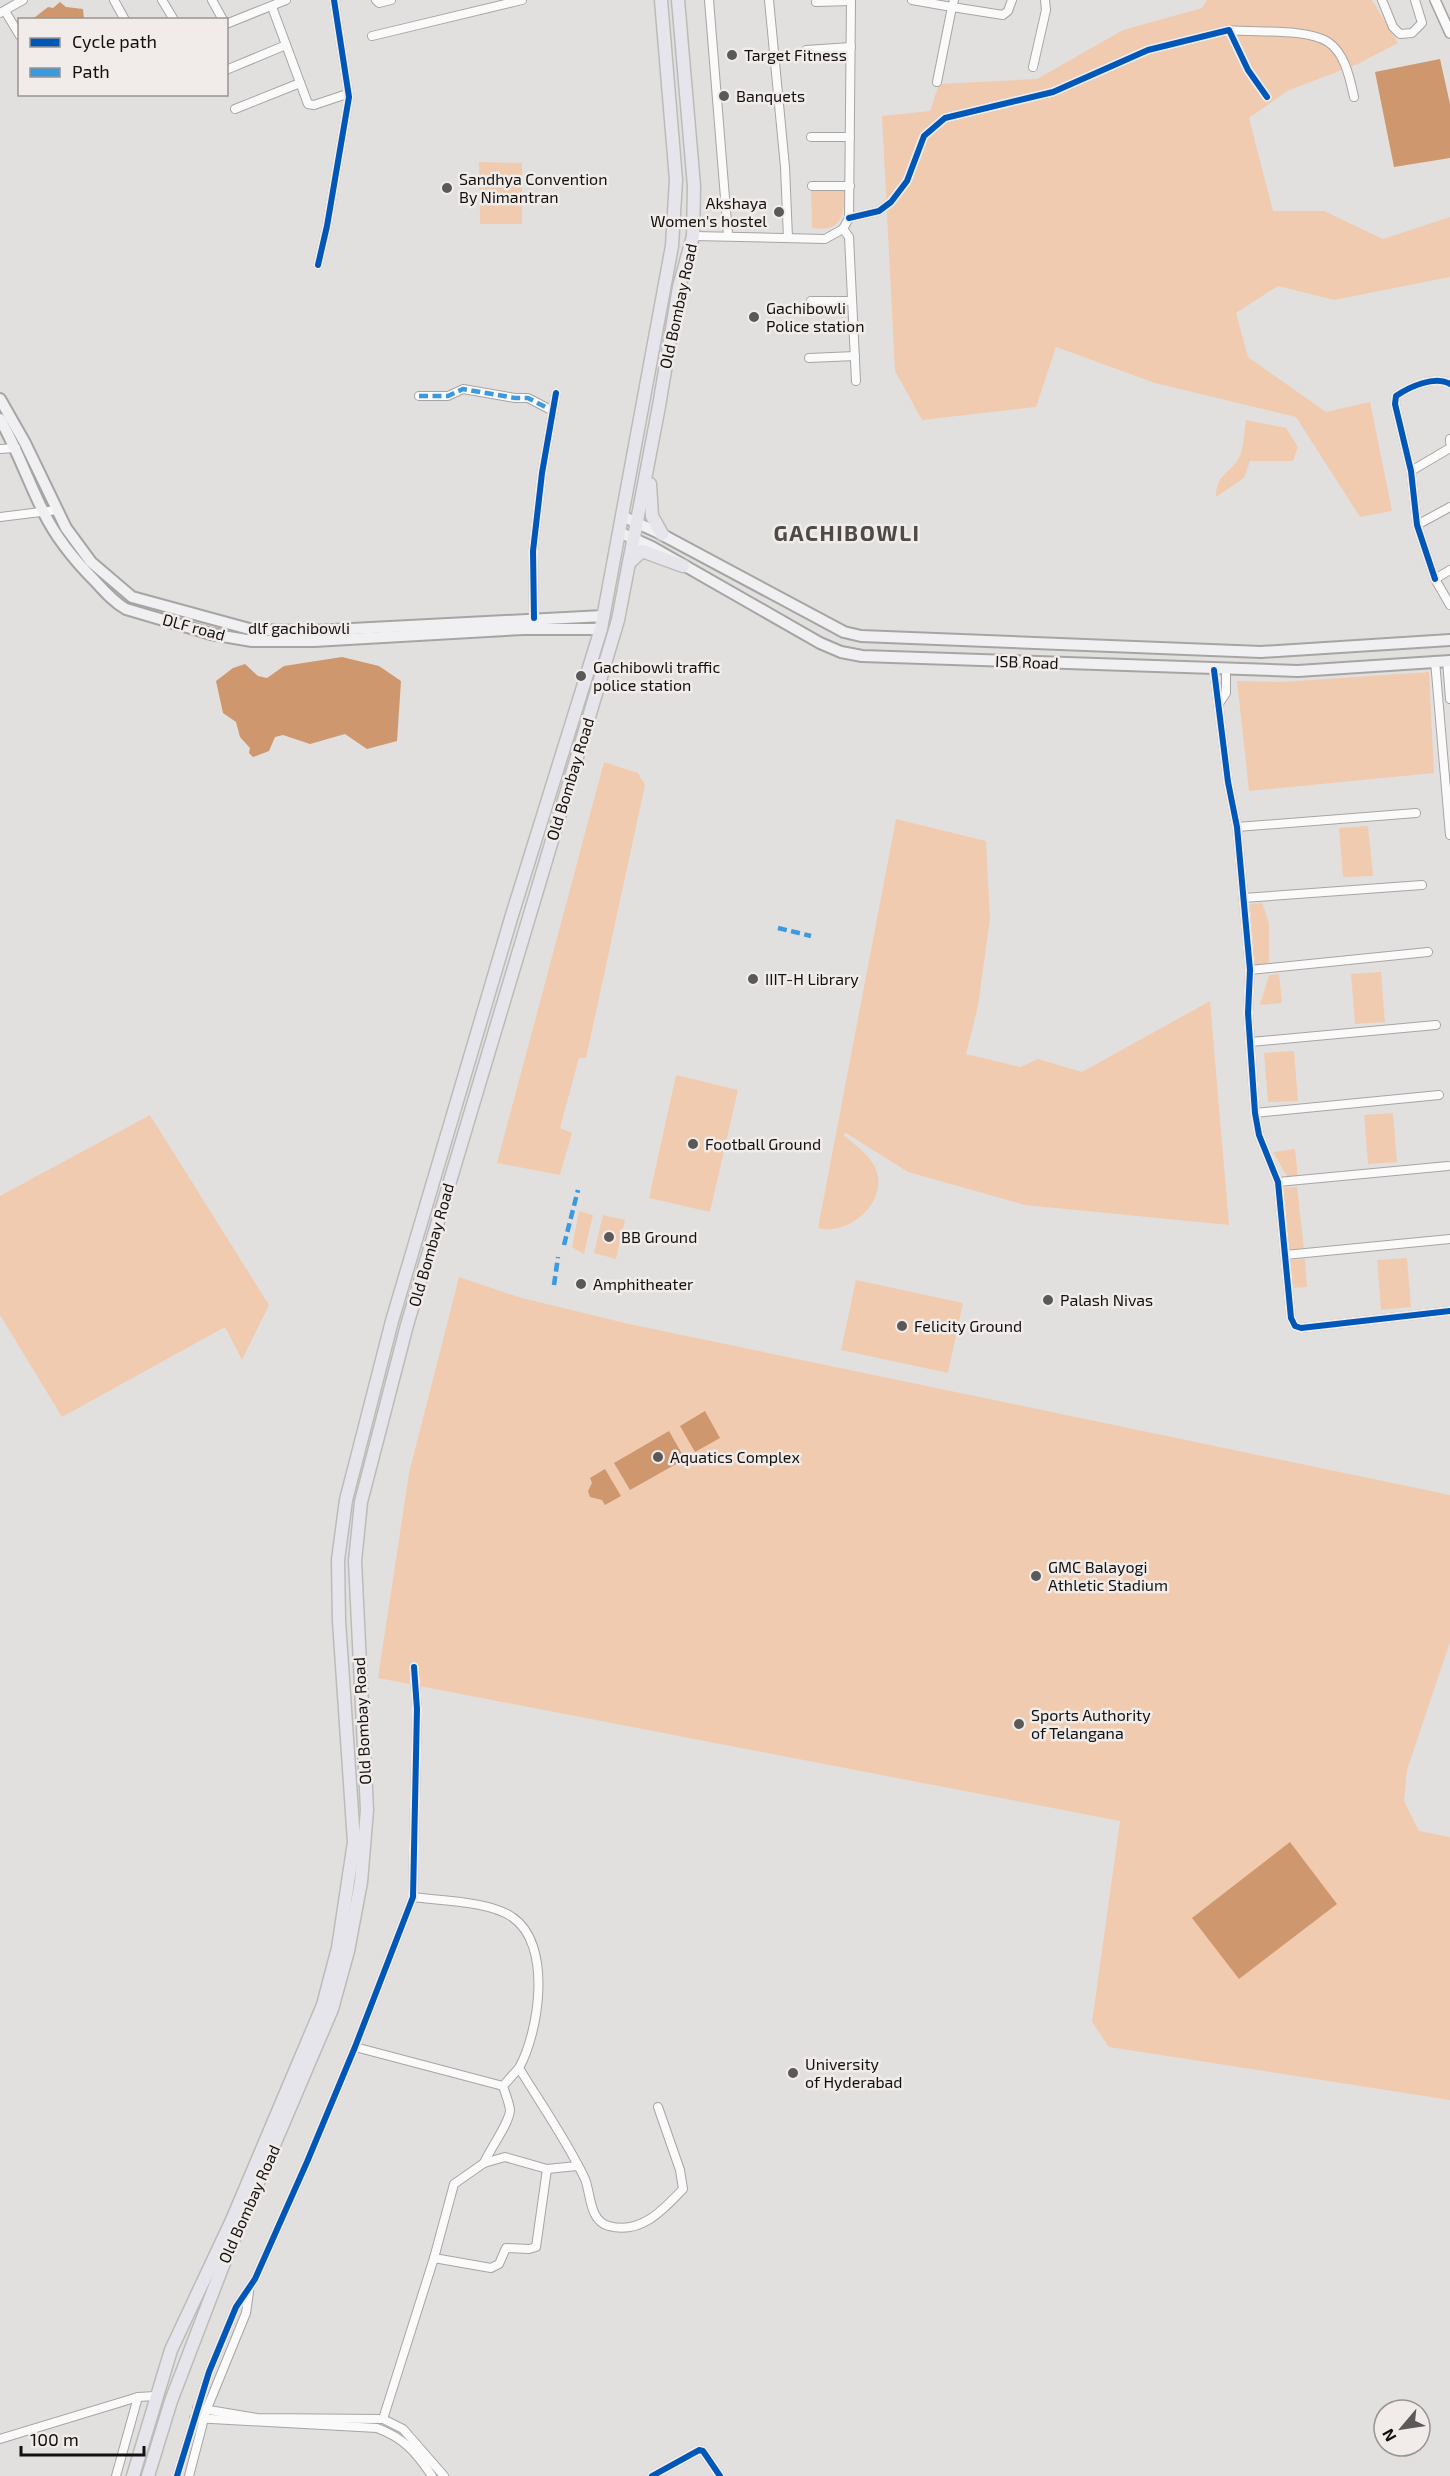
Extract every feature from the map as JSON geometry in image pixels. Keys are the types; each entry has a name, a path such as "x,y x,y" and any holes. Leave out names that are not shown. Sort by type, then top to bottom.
{"main road":[{"name":"Old Bombay Road","path":"133,2476 155,2396 171,2350 232,2220 323,2005 338,1948 354,1842 340,1636 338,1560 346,1500 356,1453 402,1288 515,904 601,629 668,265 676,210 676,180 661,0"},
{"name":"Old Bombay Road","path":"148,2476 171,2401 208,2303 309,2068 341,1981 360,1882 367,1810 355,1561 361,1502 371,1456 417,1294 618,620 684,269 693,236 694,186 678,0"},
{"path":"668,265 684,269"},
{"name":"dlf gachibowli","path":"0,399 66,528 91,562 132,597 253,630 313,630 603,616"},
{"name":"DLF road","path":"0,419 16,448 44,513 84,569 118,604 126,609 211,634 252,641 314,641 523,629 601,629"},
{"path":"650,458 651,508 662,534"},
{"name":"ISB Road","path":"622,516 662,534 844,632 876,637 1261,652 1450,640"},
{"name":"ISB Road","path":"619,532 634,538 820,643 841,652 862,656 1214,670 1298,671 1449,661"},
{"path":"628,563 642,551 683,566"},
{"path":"1009,643 1009,662"},
{"path":"402,1288 417,1294"}],"street":[{"path":"18,33 2,12 12,3 24,0"},
{"path":"114,0 124,18"},
{"path":"162,0 173,18"},
{"path":"212,0 223,18"},
{"path":"228,23 286,0"},
{"path":"318,265 327,226 348,94 334,0"},
{"path":"376,0 380,3 391,0"},
{"path":"372,36 522,0"},
{"path":"709,0 728,235"},
{"path":"769,0 785,167 788,238"},
{"path":"912,0 953,3 1003,15 1008,11 1012,0"},
{"path":"1033,67 1046,10 1045,0"},
{"path":"1382,0 1393,27 1400,34 1412,33 1422,22 1414,0"},
{"path":"1435,0 1450,33"},
{"path":"1441,0 1450,20"},
{"path":"693,236 825,239 843,229 849,218 851,1 816,2"},
{"path":"937,82 953,3"},
{"path":"272,7 300,83 311,106 348,94"},
{"path":"1229,30 1248,70 1267,97"},
{"path":"849,218 879,211 891,202 907,181 924,136 945,118 1053,92 1148,50 1229,30 1306,36 1328,42 1345,66 1354,97"},
{"path":"228,69 286,45"},
{"path":"806,50 851,47"},
{"path":"235,109 300,83"},
{"path":"811,137 850,137"},
{"path":"812,186 850,186"},
{"path":"843,229 849,237 856,381"},
{"path":"811,301 852,301"},
{"path":"809,358 855,356"},
{"path":"1450,384 1436,380 1396,396 1396,414 1411,471 1417,525 1435,579 1450,605"},
{"path":"419,396 448,396 463,389 528,398 553,411"},
{"path":"534,618 533,551 556,393"},
{"path":"0,449 16,448"},
{"path":"1411,471 1450,448"},
{"path":"1417,525 1450,507"},
{"path":"0,517 57,510"},
{"path":"1435,579 1450,570"},
{"path":"126,609 132,597"},
{"path":"1436,661 1450,835"},
{"path":"1449,661 1450,699"},
{"path":"1214,670 1237,827 1250,970 1248,1013 1255,1113 1259,1136 1278,1182 1291,1318 1295,1326 1301,1328 1450,1311"},
{"path":"1218,705 1226,693 1226,670"},
{"path":"1237,827 1416,813"},
{"path":"1243,898 1422,885"},
{"path":"1250,970 1428,952"},
{"path":"1251,1042 1436,1024"},
{"path":"1255,1113 1439,1095"},
{"path":"1278,1182 1448,1166"},
{"path":"1286,1255 1450,1239"},
{"path":"177,2476 197,2408 236,2307 249,2291 355,2047 413,1897 417,1720 414,1667"},
{"path":"413,1897 487,1907 512,1916 528,1933 537,1958 537,2020 529,2050 519,2068 503,2085"},
{"path":"355,2047 503,2085"},
{"path":"519,2068 586,2181 591,2204 600,2220 609,2226 642,2224 655,2217 683,2189 684,2184 658,2107"},
{"path":"483,2163 497,2136 507,2125 510,2110 503,2085"},
{"path":"382,2419 434,2258 454,2184 483,2163 505,2157 548,2169 577,2166"},
{"path":"434,2258 491,2268 499,2264 506,2248 528,2250 536,2247 548,2169"},
{"path":"189,2476 206,2411 246,2313 249,2291"},
{"path":"0,2439 138,2397 155,2396"},
{"path":"116,2476 138,2397"},
{"path":"197,2408 257,2418 382,2419 403,2429 444,2476"},
{"path":"194,2418 376,2428 396,2435 409,2444 432,2476"},
{"path":"652,2476 699,2450 720,2476"}],"shaded area":[{"path":"1207,0 1372,0 1398,43 1358,64 1289,90 1249,118 1273,211 1324,211 1383,239 1450,217 1450,277 1334,300 1278,286 1236,313 1248,357 1326,412 1370,402 1392,511 1360,517 1296,417 1155,383 1056,347 1036,407 922,420 895,371 882,116 930,111 939,84 1037,79 1123,30 1202,8"},
{"path":"60,2 66,7 83,9 84,18 34,18 48,7 53,8"},
{"path":"1440,59 1450,104 1450,158 1394,167 1375,72"},
{"path":"479,162 522,163 522,224 480,224"},
{"path":"845,188 843,213 836,224 823,229 812,228 811,189"},
{"path":"1246,420 1286,428 1298,447 1293,461 1250,461 1244,478 1216,497 1218,483 1241,454"},
{"path":"342,657 379,666 401,681 397,741 367,749 345,734 310,744 283,735 275,737 269,751 253,757 249,753 250,748 240,737 236,722 223,713 216,681 233,668 245,664 258,676 267,678 284,666"},
{"path":"1429,672 1434,773 1249,791 1237,681 1282,682"},
{"path":"604,762 638,773 645,785 586,1058 579,1058 560,1128 572,1133 560,1175 497,1163"},
{"path":"896,819 986,841 990,918 978,1006 966,1054 1020,1067 1038,1059 1082,1072 1210,1001 1229,1225 1025,1205 908,1172 846,1133 843,1135 865,1153 874,1165 878,1178 878,1189 868,1209 850,1224 839,1228 818,1228"},
{"path":"1368,826 1373,876 1343,877 1339,828"},
{"path":"1262,903 1269,923 1269,964 1255,967 1250,904"},
{"path":"1381,972 1385,1022 1355,1024 1351,974"},
{"path":"1279,974 1282,1003 1260,1005 1269,975"},
{"path":"1294,1051 1298,1101 1268,1102 1264,1053"},
{"name":"Football Ground","path":"676,1075 738,1090 710,1212 649,1198"},
{"path":"1393,1113 1397,1162 1368,1164 1364,1115"},
{"path":"150,1115 269,1305 242,1360 225,1327 62,1417 0,1315 0,1196"},
{"path":"1295,1149 1298,1178 1288,1178 1273,1152"},
{"path":"1297,1187 1304,1248 1289,1250 1282,1188"},
{"path":"579,1211 593,1215 584,1254 572,1247"},
{"name":"BB Ground","path":"603,1215 625,1220 616,1259 594,1253"},
{"path":"1407,1258 1411,1307 1381,1310 1377,1260"},
{"path":"1305,1259 1307,1287 1293,1288 1290,1260"},
{"name":"Sports Authority of Telangana","path":"459,1277 518,1297 629,1324 1450,1495 1450,1642 1407,1770 1404,1801 1419,1831 1450,1837 1450,2100 1109,2047 1092,2022 1120,1821 378,1678 409,1473"},
{"name":"Felicity Ground","path":"856,1280 963,1303 948,1373 841,1350"},
{"path":"705,1411 720,1438 695,1452 680,1426"},
{"path":"669,1431 685,1459 630,1490 614,1463"},
{"path":"605,1469 621,1496 605,1505 602,1500 590,1497 588,1491 592,1483 590,1478"},
{"path":"1290,1842 1337,1904 1239,1979 1192,1918"}],"marked path":[{"path":"419,396 448,396 463,389 528,398 553,411"},
{"path":"778,928 811,936"},
{"path":"564,1245 578,1190"},
{"path":"554,1285 558,1257"}],"cycle path":[{"path":"318,265 349,97 334,0"},
{"path":"849,218 879,211 891,202 907,181 924,136 945,118 1053,92 1148,50 1229,30 1248,70 1267,97"},
{"path":"1435,579 1417,525 1411,471 1395,404 1396,396 1415,386 1430,381 1450,384"},
{"path":"534,618 533,551 542,473 556,393"},
{"path":"1214,670 1228,782 1237,827 1250,970 1248,1013 1255,1113 1259,1135 1278,1182 1291,1318 1295,1326 1301,1328 1450,1311"},
{"path":"177,2476 209,2372 236,2307 255,2279 307,2162 355,2047 413,1897 417,1709 414,1667"},
{"path":"652,2476 699,2450 703,2451 720,2476"}],"place":[{"name":"Target Fitness","path":"732,55"},
{"name":"Banquets","path":"724,96"},
{"name":"Sandhya Convention By Nimantran","path":"447,188"},
{"name":"Akshaya Women's hostel","path":"779,212"},
{"name":"Gachibowli Police station","path":"754,317"},
{"name":"Gachibowli traffic police station","path":"581,676"},
{"name":"IIIT-H Library","path":"753,979"},
{"name":"Football Ground","path":"693,1144"},
{"name":"BB Ground","path":"609,1237"},
{"name":"Amphitheater","path":"581,1284"},
{"name":"Palash Nivas","path":"1048,1300"},
{"name":"Felicity Ground","path":"902,1326"},
{"name":"Aquatics Complex","path":"658,1457"},
{"name":"GMC Balayogi Athletic Stadium","path":"1036,1576"},
{"name":"Sports Authority of Telangana","path":"1019,1724"},
{"name":"University of Hyderabad","path":"793,2073"}],"district":[{"name":"GACHIBOWLI","path":"847,533"}]}
